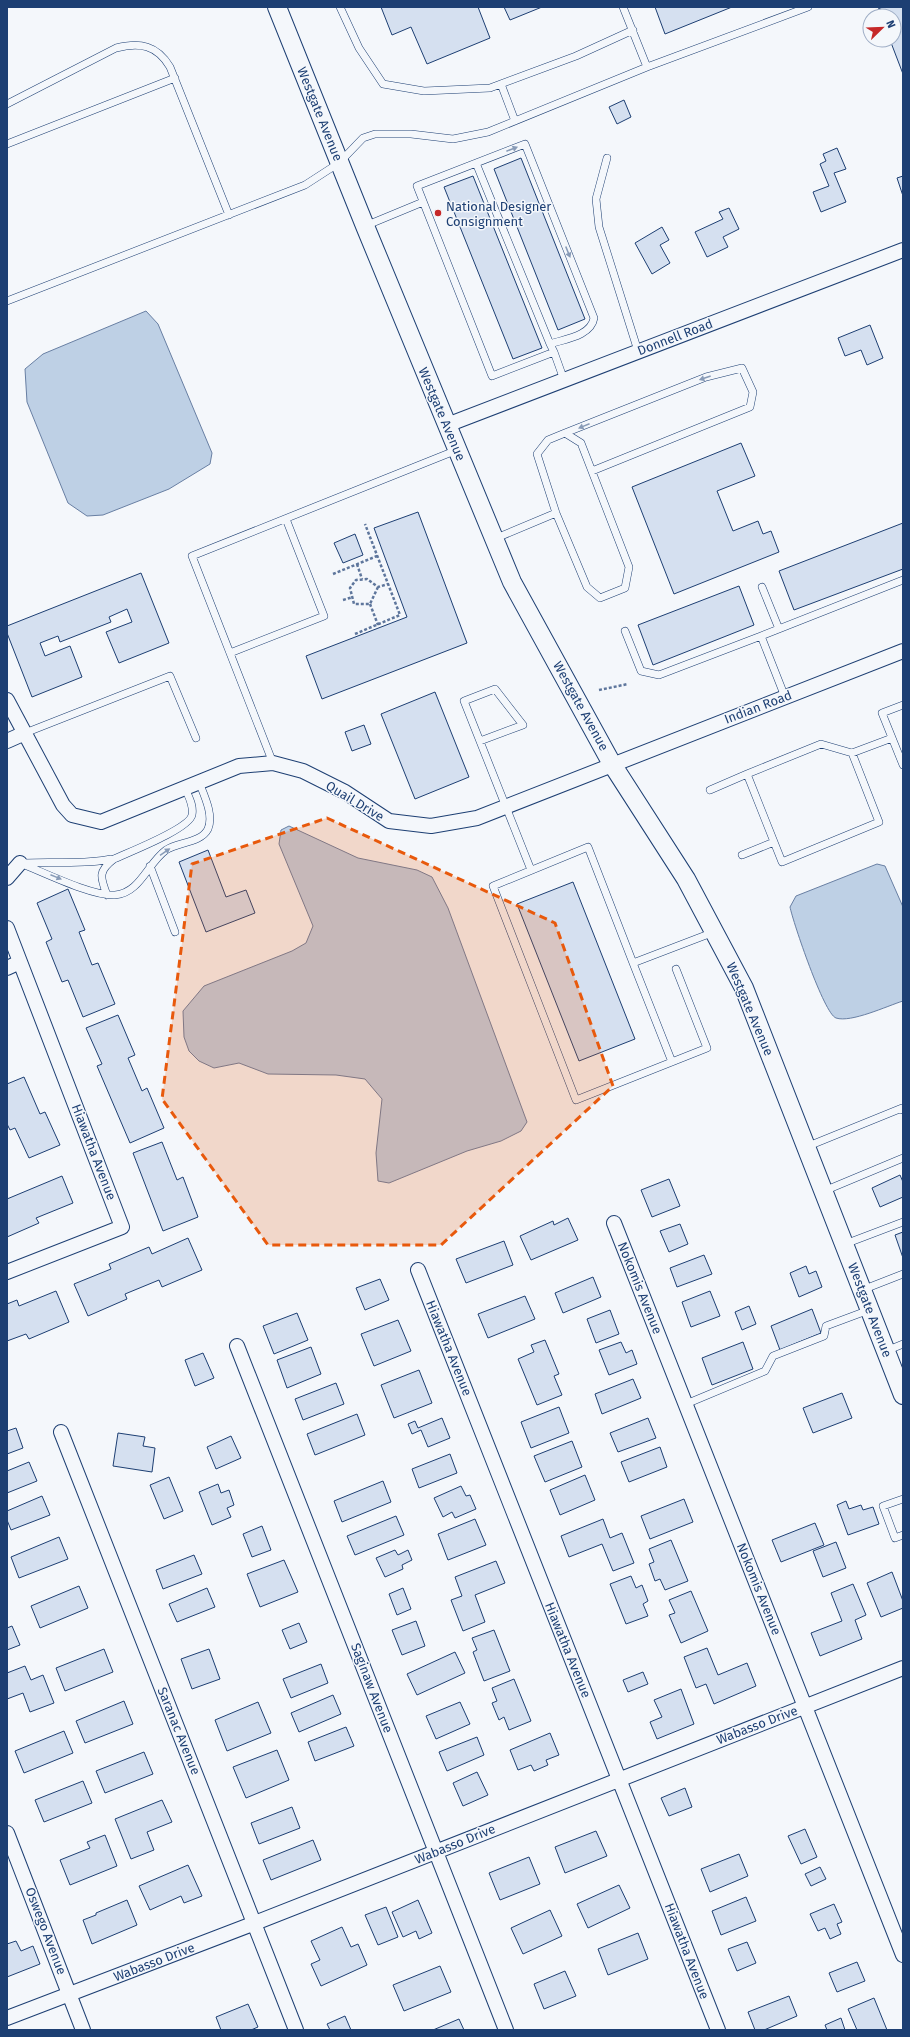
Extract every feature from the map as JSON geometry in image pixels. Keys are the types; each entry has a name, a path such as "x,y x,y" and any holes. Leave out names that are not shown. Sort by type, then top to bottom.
{"street":[{"name":"Westgate Avenue","path":"277,7 339,163 512,582 612,764 686,879 744,988 902,1390"},
{"name":"Donnell Road","path":"447,425 903,250"},
{"name":"Indian Road","path":"612,764 903,651"},
{"path":"7,700 25,733 7,741"},
{"name":"Quail Drive","path":"25,733 63,805 72,815 101,822 239,766 273,763 302,771 338,788 389,821 431,826 476,818 612,764"},
{"path":"7,878 20,863"},
{"path":"7,928 20,962 7,968"},
{"name":"Hiawatha Avenue","path":"7,1272 122,1227 20,962"},
{"name":"Nokomis Avenue","path":"614,1223 903,1955"},
{"name":"Hiawatha Avenue","path":"418,1270 620,1778 718,2030"},
{"name":"Saginaw Avenue","path":"237,1346 506,2030"},
{"name":"Saranac Avenue","path":"61,1432 296,2030"},
{"name":"Wabasso Drive","path":"7,2018 255,1923 620,1778 903,1668"},
{"name":"Oswego Avenue","path":"7,1833 83,2030"}],"lane":[{"path":"340,7 359,48 383,84 424,91 490,88 576,56 632,30"},
{"path":"623,7 647,67"},
{"path":"7,301 305,185 339,163 363,138 375,134 410,134 453,139 488,132 647,67 808,7"},
{"path":"7,104 116,48 133,44 155,50 164,57 175,78 229,215"},
{"path":"7,144 175,78"},
{"path":"501,84 515,120"},
{"path":"550,344 586,331 592,325 594,318 525,144 417,186 492,376 554,352"},
{"path":"607,158 596,199 599,227 638,351"},
{"path":"476,163 554,352 564,380"},
{"path":"365,226 424,202"},
{"path":"565,433 581,443 629,567 625,588 600,598 587,586 556,513 537,454 548,440 565,433 706,378 742,368 753,392 750,406 592,471"},
{"path":"273,763 192,556 457,450"},
{"path":"494,539 556,513"},
{"path":"230,653 324,616 286,518"},
{"path":"625,631 641,671 659,675 903,580"},
{"path":"762,587 779,629"},
{"path":"761,636 786,696"},
{"path":"25,733 170,676 196,738"},
{"path":"480,741 523,725 495,689 464,701 531,870"},
{"path":"903,705 882,713 903,765"},
{"path":"710,790 821,744 852,753 892,738"},
{"path":"747,774 782,862 879,822 852,753"},
{"path":"20,863 88,890 107,895 126,892 135,886 158,856 168,849 197,839 208,830 210,822 209,814 199,782"},
{"path":"20,863 61,861 94,863 114,858 178,829 189,821 192,816 192,805 185,788"},
{"path":"742,855 774,842"},
{"path":"672,1062 588,847 493,886 576,1100 672,1062 707,1048 676,969"},
{"path":"107,895 101,878 102,871 114,858"},
{"path":"150,866 175,932"},
{"path":"633,963 714,932"},
{"path":"806,1147 903,1110"},
{"path":"823,1191 903,1158"},
{"path":"844,1245 903,1222"},
{"path":"862,1290 903,1274"},
{"path":"686,1404 765,1371 773,1356 824,1336 826,1326 870,1310"},
{"path":"886,1351 903,1344"},
{"path":"903,1499 883,1506 895,1538 903,1535"}],"path":[{"path":"355,634 400,615 365,524"},
{"path":"333,574 377,556"},
{"path":"357,564 362,579"},
{"path":"370,604 354,604 350,588 356,580 362,579 367,579 378,587"},
{"path":"378,625 370,604 378,587 388,584"},
{"path":"343,600 352,597"},
{"path":"599,690 628,684"}],"highlighted area":[{"path":"327,818 555,923 613,1086 441,1245 268,1245 162,1099 192,864"}],"water":[{"path":"146,311 158,324 212,453 210,464 169,489 103,515 87,516 68,503 27,402 25,369 43,354"},
{"path":"289,826 358,858 417,870 432,877 448,908 527,1122 521,1131 501,1141 467,1151 389,1183 378,1181 376,1153 382,1099 365,1079 336,1075 268,1074 239,1063 214,1068 199,1061 189,1051 184,1037 183,1011 204,986 292,951 306,943 313,926 279,844 281,830"},
{"path":"877,864 885,866 903,907 903,1001 860,1016 843,1019 836,1018 831,1013 824,1001 817,985 790,907 796,896"}],"building":[{"path":"381,7 478,7 490,38 427,64 411,27 392,35"},
{"path":"504,7 542,7 510,20"},
{"path":"655,7 732,7 665,34"},
{"path":"903,7 903,74 893,48 902,48 902,8 880,8"},
{"path":"624,100 631,117 617,124 609,107"},
{"path":"837,148 846,169 834,173 846,202 821,212 813,192 829,186 820,164 826,161 823,154"},
{"path":"521,158 585,319 558,330 494,169"},
{"path":"473,176 542,348 513,359 444,187"},
{"path":"903,176 903,196 897,178"},
{"path":"729,208 739,229 723,237 728,247 707,257 695,232 723,219 719,212"},
{"path":"662,227 669,240 660,245 670,263 652,274 635,243"},
{"path":"870,325 883,358 867,365 861,350 845,356 838,338"},
{"path":"741,443 755,476 717,491 733,531 758,521 763,534 771,531 779,552 674,594 632,487"},
{"path":"418,512 467,643 322,699 306,656 407,617 374,528"},
{"path":"903,523 903,569 794,610 779,571"},
{"path":"355,534 363,555 343,563 334,543"},
{"path":"141,573 169,643 119,663 106,632 132,622 127,609 109,617 111,622 60,642 58,636 40,643 45,656 70,646 82,677 32,697 7,633 7,626"},
{"path":"739,586 754,625 653,665 638,625"},
{"path":"435,692 469,777 415,799 381,714"},
{"path":"364,725 371,744 352,751 345,732"},
{"path":"208,850 226,897 246,890 255,913 206,932 179,862"},
{"path":"573,882 635,1039 579,1061 517,904"},
{"path":"68,889 85,930 79,932 92,965 98,963 115,1004 83,1017 68,980 62,982 46,942 52,939 37,903"},
{"path":"118,1015 135,1055 128,1058 142,1091 147,1088 164,1128 130,1143 97,1066 102,1064 86,1028"},
{"path":"24,1077 40,1114 45,1112 60,1145 29,1158 15,1128 10,1130 7,1124 7,1084"},
{"path":"162,1142 177,1180 183,1177 198,1217 163,1231 133,1153"},
{"path":"900,1175 903,1182 903,1197 880,1207 872,1188"},
{"path":"62,1176 73,1203 36,1218 39,1223 7,1237 7,1199"},
{"path":"669,1179 680,1206 652,1217 641,1190"},
{"path":"568,1218 578,1240 531,1260 520,1236 553,1221 554,1225"},
{"path":"680,1224 688,1244 669,1252 660,1231"},
{"path":"903,1232 903,1258 895,1235"},
{"path":"188,1238 202,1270 162,1287 159,1280 125,1294 127,1299 88,1316 74,1284 111,1269 109,1264 149,1247 152,1254"},
{"path":"504,1241 513,1265 466,1283 456,1259"},
{"path":"704,1255 712,1274 677,1287 670,1268"},
{"path":"806,1266 809,1274 816,1271 822,1287 799,1297 790,1273"},
{"path":"593,1277 601,1297 563,1313 555,1293"},
{"path":"380,1279 389,1300 365,1310 356,1288"},
{"path":"56,1291 69,1322 29,1339 26,1334 7,1341 7,1304 17,1300 19,1306"},
{"path":"710,1291 720,1316 691,1327 682,1302"},
{"path":"525,1296 535,1319 488,1338 478,1314"},
{"path":"749,1306 756,1324 742,1330 735,1312"},
{"path":"812,1309 821,1333 780,1350 771,1326"},
{"path":"610,1310 619,1334 596,1343 587,1319"},
{"path":"297,1313 308,1340 274,1354 263,1326"},
{"path":"398,1320 411,1351 374,1366 361,1334"},
{"path":"545,1340 559,1374 554,1376 562,1395 537,1405 518,1359 534,1352 531,1345"},
{"path":"621,1342 626,1353 632,1350 637,1364 609,1375 599,1350"},
{"path":"743,1342 753,1369 712,1385 702,1358"},
{"path":"311,1347 321,1374 287,1388 277,1360"},
{"path":"203,1353 214,1378 195,1386 185,1360"},
{"path":"419,1370 432,1403 394,1418 381,1385"},
{"path":"633,1379 641,1398 602,1414 595,1394"},
{"path":"336,1383 344,1404 303,1420 295,1399"},
{"path":"842,1393 852,1418 813,1433 803,1408"},
{"path":"559,1407 569,1433 531,1448 521,1422"},
{"path":"357,1414 365,1435 315,1455 307,1434"},
{"path":"442,1418 450,1438 428,1447 421,1430 412,1434 408,1424 415,1421 418,1428"},
{"path":"648,1418 656,1438 618,1452 610,1433"},
{"path":"16,1428 23,1448 7,1454 7,1431"},
{"path":"118,1433 145,1437 143,1446 155,1448 152,1472 113,1466"},
{"path":"231,1436 241,1458 216,1469 207,1447"},
{"path":"572,1441 582,1467 545,1482 534,1456"},
{"path":"660,1447 667,1467 629,1482 621,1462"},
{"path":"450,1454 457,1473 419,1488 412,1469"},
{"path":"29,1462 37,1481 7,1493 7,1471"},
{"path":"585,1475 595,1500 560,1515 550,1490"},
{"path":"169,1477 183,1511 164,1519 150,1485"},
{"path":"383,1481 391,1502 342,1522 334,1501"},
{"path":"218,1484 221,1493 229,1490 234,1505 227,1508 231,1517 212,1525 199,1492"},
{"path":"461,1486 466,1496 470,1495 476,1509 455,1518 452,1512 443,1517 434,1498"},
{"path":"42,1496 50,1515 11,1530 7,1520 7,1511"},
{"path":"684,1499 693,1522 650,1539 641,1516"},
{"path":"846,1501 849,1509 861,1505 863,1510 873,1507 879,1524 848,1535 837,1505"},
{"path":"396,1516 404,1535 355,1555 347,1536"},
{"path":"475,1519 486,1545 448,1560 438,1534"},
{"path":"603,1519 610,1538 622,1533 634,1563 613,1571 602,1544 569,1557 561,1536"},
{"path":"815,1523 824,1545 781,1562 772,1540"},
{"path":"262,1526 271,1550 252,1557 243,1534"},
{"path":"59,1537 68,1559 19,1578 11,1557"},
{"path":"671,1540 688,1581 665,1590 660,1579 655,1581 649,1564 654,1562 649,1549"},
{"path":"836,1542 846,1568 823,1577 813,1551"},
{"path":"395,1550 398,1555 408,1550 412,1560 402,1565 403,1569 385,1577 376,1558"},
{"path":"194,1555 202,1574 163,1589 156,1570"},
{"path":"284,1560 298,1592 260,1607 247,1574"},
{"path":"496,1561 505,1583 475,1595 485,1622 463,1631 451,1600 462,1596 455,1577"},
{"path":"892,1572 903,1601 903,1608 881,1617 867,1583"},
{"path":"631,1576 636,1588 642,1585 648,1601 643,1604 648,1616 626,1624 610,1584"},
{"path":"853,1584 866,1615 855,1620 862,1639 820,1656 811,1633 842,1621 831,1593"},
{"path":"79,1586 88,1608 40,1628 31,1606"},
{"path":"207,1588 215,1607 177,1622 169,1604"},
{"path":"403,1588 411,1609 397,1615 389,1594"},
{"path":"691,1591 708,1631 681,1643 669,1615 675,1613 669,1600"},
{"path":"416,1621 425,1646 402,1655 392,1630"},
{"path":"299,1623 307,1642 290,1649 282,1630"},
{"path":"12,1626 20,1645 7,1650 7,1628"},
{"path":"494,1630 510,1671 484,1681 473,1652 477,1650 472,1638"},
{"path":"707,1648 718,1675 747,1663 756,1686 714,1704 706,1684 696,1688 684,1657"},
{"path":"104,1649 113,1672 65,1691 56,1668"},
{"path":"209,1649 220,1679 192,1689 181,1659"},
{"path":"455,1652 465,1673 417,1695 407,1674"},
{"path":"321,1664 328,1683 291,1698 283,1679"},
{"path":"25,1666 31,1680 43,1675 54,1703 30,1712 23,1693 7,1699 7,1673"},
{"path":"643,1672 648,1684 628,1692 623,1680"},
{"path":"514,1679 531,1721 509,1730 504,1717 499,1720 492,1703 497,1701 492,1688"},
{"path":"681,1689 694,1724 657,1739 650,1722 662,1717 654,1700"},
{"path":"333,1695 341,1714 299,1732 291,1713"},
{"path":"124,1701 133,1724 85,1743 76,1721"},
{"path":"258,1702 271,1733 227,1751 215,1720"},
{"path":"460,1702 470,1724 436,1739 426,1716"},
{"path":"346,1727 354,1746 315,1761 308,1742"},
{"path":"64,1731 73,1753 24,1773 15,1751"},
{"path":"550,1733 559,1755 546,1760 548,1765 534,1771 531,1765 518,1770 510,1750"},
{"path":"477,1737 484,1755 447,1771 439,1752"},
{"path":"277,1750 289,1780 246,1798 233,1767"},
{"path":"144,1752 153,1774 105,1793 96,1771"},
{"path":"477,1772 488,1795 463,1806 453,1783"},
{"path":"83,1781 92,1803 44,1822 35,1800"},
{"path":"685,1788 692,1807 669,1816 661,1798"},
{"path":"162,1800 172,1822 147,1832 154,1850 131,1859 115,1819"},
{"path":"292,1807 300,1828 259,1844 251,1823"},
{"path":"805,1829 817,1857 801,1864 788,1836"},
{"path":"596,1831 607,1856 565,1873 555,1847"},
{"path":"105,1835 117,1866 70,1885 60,1860 90,1848 87,1842"},
{"path":"313,1840 321,1860 271,1880 263,1860"},
{"path":"739,1854 748,1876 710,1892 701,1869"},
{"path":"529,1857 540,1884 500,1900 489,1873"},
{"path":"188,1865 202,1896 184,1903 181,1896 150,1910 139,1886"},
{"path":"820,1867 826,1879 811,1886 805,1874"},
{"path":"619,1885 630,1908 588,1928 577,1904"},
{"path":"746,1897 756,1921 721,1935 712,1911"},
{"path":"127,1900 137,1925 92,1944 83,1920"},
{"path":"418,1900 432,1933 419,1939 416,1931 403,1937 392,1912"},
{"path":"834,1904 842,1922 837,1924 841,1934 830,1939 825,1928 818,1931 810,1914"},
{"path":"386,1907 398,1937 378,1945 365,1915"},
{"path":"550,1910 562,1936 523,1954 511,1928"},
{"path":"342,1927 351,1947 358,1944 367,1965 321,1986 311,1964 320,1960 311,1941"},
{"path":"638,1933 648,1959 608,1975 598,1949"},
{"path":"16,1941 21,1951 33,1946 40,1964 7,1977 7,1944"},
{"path":"747,1942 756,1963 737,1971 728,1949"},
{"path":"857,1962 865,1981 837,1992 829,1973"},
{"path":"440,1966 451,1992 404,2011 393,1985"},
{"path":"565,1971 576,1996 544,2009 534,1984"},
{"path":"789,1996 797,2016 764,2030 755,2030 748,2012"},
{"path":"874,1998 887,2030 857,2030 848,2009"},
{"path":"248,2004 258,2027 251,2030 221,2030 216,2017"},
{"path":"345,2016 351,2030 330,2030 327,2024"},
{"path":"841,2018 845,2030 827,2030 825,2025"},
{"path":"459,2019 464,2030 433,2030"}],"place":[{"name":"National Designer Consignment","path":"438,213"}]}
